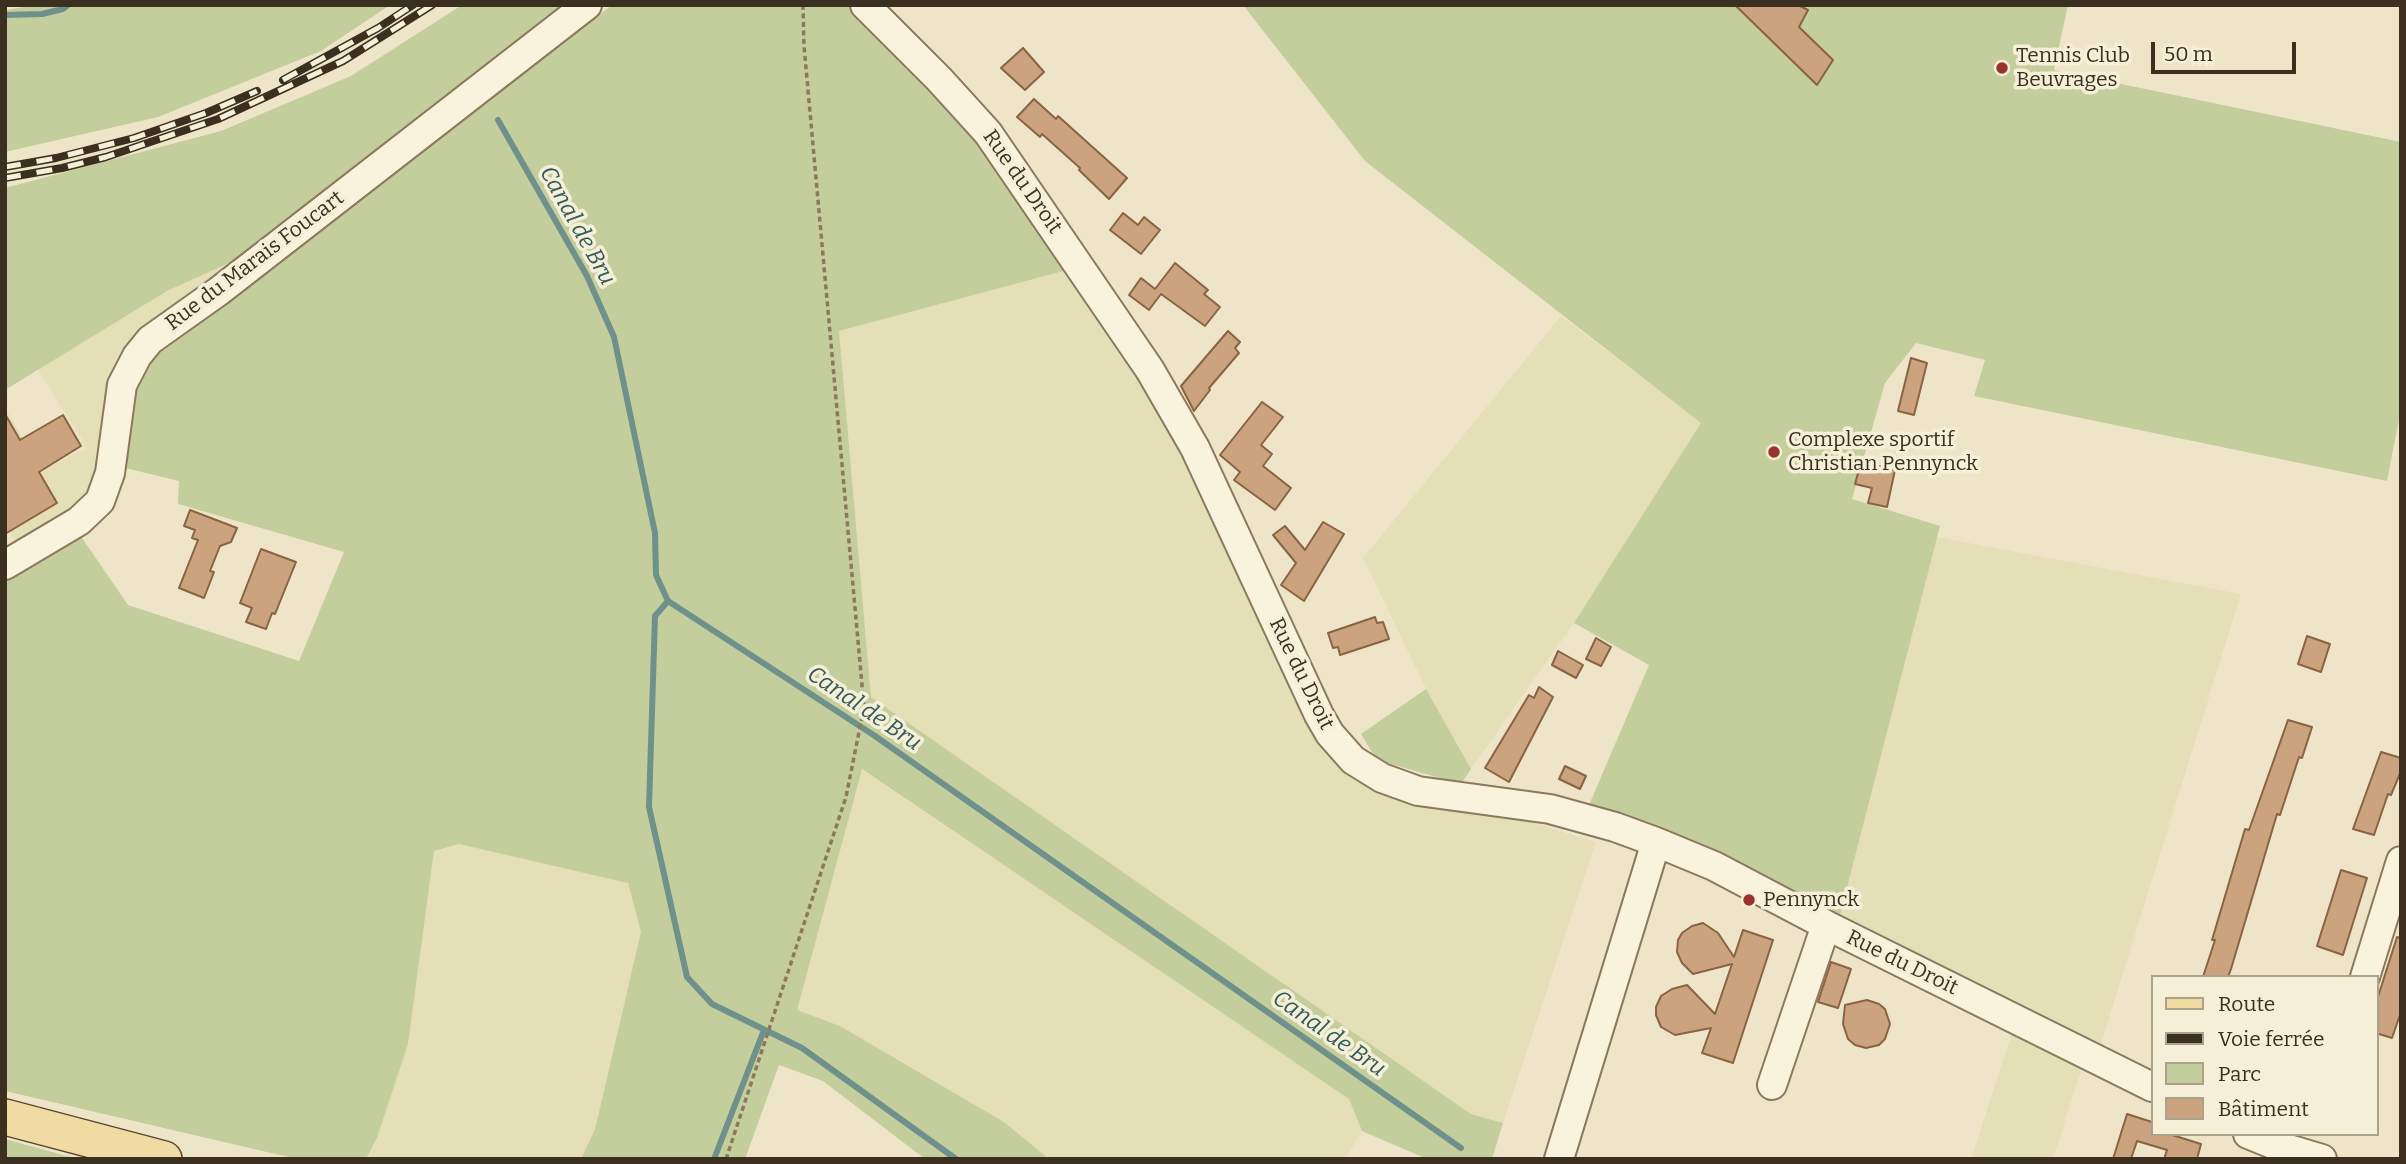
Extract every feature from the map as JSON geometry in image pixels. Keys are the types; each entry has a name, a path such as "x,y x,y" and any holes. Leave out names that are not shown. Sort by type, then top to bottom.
{"main road":[{"path":"5,1117 164,1159"}],"street":[{"name":"Rue du Marais Foucart","path":"5,565 79,521 100,500 110,473 122,385 137,356 150,340 219,291 587,5"},
{"name":"Rue du Droit","path":"864,5 939,79 993,139 1150,370 1195,448 1319,715 1329,734 1344,751 1371,773 1405,788 1550,809 1615,827 1714,866 1826,925 2150,1086"},
{"path":"1559,1159 1656,842"},
{"path":"2366,975 2401,861"},
{"path":"1772,1085 1826,925"},
{"path":"2257,1136 2316,1149"}],"path":[{"path":"726,1159 846,797 862,719 863,683 824,274 804,46 803,5"}],"shaded area":[{"path":"240,258 97,470 86,496 64,517 20,547 5,526 5,408 42,470 87,448 38,370 167,291"},
{"path":"1071,269 1175,439 1300,699 1342,760 1381,792 1527,821 1596,842 1503,1123 1471,1114 871,697 839,331"},
{"path":"1561,316 1702,423 1574,623 1471,769 1426,689 1363,558"},
{"path":"1937,537 2241,594 2100,1047 1840,915"},
{"path":"861,769 1349,1099 1362,1131 1345,1159 1049,1159 1004,1122 840,1026 796,1010"},
{"path":"459,844 628,882 641,932 595,1129 581,1159 366,1159 377,1138 408,1044 434,851"},
{"path":"2013,1030 2083,1064 2053,1159 1971,1159"}],"green space":[{"path":"38,5 390,5 321,51 158,117 5,152 5,10"},
{"path":"462,5 567,5 240,258 167,291 5,390 5,188 221,131 351,76"},
{"path":"612,5 852,5 951,103 1071,269 839,331 871,697 1471,1114 1503,1123 1492,1159 1427,1159 1362,1131 1349,1099 862,769 797,1010 840,1026 1004,1122 1049,1159 925,1159 823,1081 779,1065 745,1159 581,1159 595,1129 641,932 628,883 459,844 434,851 408,1044 377,1138 366,1159 297,1159 5,1091 5,580 80,535 128,605 299,661 344,552 178,504 179,481 121,467 130,399 148,359"},
{"name":"Complexe sportif Christian Pennynck","path":"1243,5 2068,5 2054,70 2401,142 2401,409 2387,481 1974,396 1985,360 1916,343 1885,383 1852,499 1940,526 1840,915 1589,805 1649,665 1574,623 1701,423 1365,161"},
{"path":"1426,689 1471,769 1461,784 1377,760 1361,734"},
{"path":"5,1139 78,1159 5,1159"}],"building":[{"path":"1735,5 1798,5 1808,10 1799,27 1833,60 1817,85"},
{"path":"1023,48 1044,72 1025,90 1001,68"},
{"path":"1034,99 1056,119 1058,116 1127,178 1109,199 1042,134 1040,137 1017,117"},
{"path":"1123,213 1138,225 1144,217 1160,230 1141,254 1110,230"},
{"path":"1175,263 1208,290 1204,294 1220,307 1205,326 1161,294 1149,310 1129,295 1141,278 1155,289"},
{"path":"1228,331 1240,342 1235,348 1239,353 1209,388 1194,411 1181,386"},
{"path":"1911,358 1927,363 1914,415 1898,411"},
{"path":"1262,402 1283,417 1261,445 1272,454 1263,466 1291,488 1275,510 1234,480 1240,472 1220,455"},
{"path":"5,414 20,440 63,415 81,446 39,472 57,503 5,534"},
{"path":"1861,462 1895,470 1887,507 1868,503 1872,488 1855,484"},
{"path":"190,510 237,528 231,542 220,546 210,571 214,572 204,598 179,588 198,540 192,538 195,530 184,526"},
{"path":"1323,522 1344,534 1304,601 1281,585 1296,563 1273,535 1285,526 1305,550"},
{"path":"261,549 296,562 266,629 246,622 252,608 240,603"},
{"path":"1375,617 1377,623 1383,622 1389,639 1340,655 1338,647 1333,648 1328,633"},
{"path":"2307,636 2330,644 2321,672 2298,664"},
{"path":"1596,638 1611,647 1601,666 1586,659"},
{"path":"1558,651 1583,665 1576,678 1552,665"},
{"path":"1539,687 1553,697 1509,782 1485,768 1529,695 1534,698"},
{"path":"2288,720 2312,727 2280,815 2277,814 2229,975 2204,975 2245,829 2249,830"},
{"path":"2381,752 2401,758 2401,771 2391,795 2388,794 2374,835 2353,829"},
{"path":"1565,766 1586,776 1580,789 1559,779"},
{"path":"2341,870 2367,878 2343,955 2317,946"},
{"path":"1703,923 1718,933 1734,957 1743,930 1773,940 1733,1063 1702,1053 1711,1028 1675,1035 1661,1027 1656,1015 1661,996 1672,989 1687,985 1715,1014 1732,964 1693,974 1682,963 1677,952 1682,933"},
{"path":"2397,937 2401,938 2401,1012 2392,1038 2378,1034 2378,997"},
{"path":"1831,962 1851,969 1838,1008 1818,1002"},
{"path":"1867,1000 1885,1009 1890,1024 1885,1039 1879,1045 1866,1048 1855,1045 1848,1039 1843,1024 1845,1005"},
{"path":"2127,1114 2150,1121 2150,1136 2175,1136 2201,1144 2197,1159 2164,1159 2167,1150 2137,1141 2131,1159 2113,1159"}],"waterway":[{"name":"Canal de Bru","path":"5,15 42,14 63,9 68,5"},
{"name":"Canal de Bru","path":"498,120 587,276 614,337 655,533 656,575 668,601 875,736 1461,1148"},
{"path":"668,601 655,616 649,807 687,977 712,1004 802,1048 956,1159"},
{"path":"714,1159 764,1030"}],"railway":[{"path":"283,80 378,28 413,5"},
{"path":"5,178 106,157 218,119 343,61 432,5"},
{"path":"5,167 56,158 134,138 206,113 257,91"}],"place":[{"name":"Tennis Club Beuvrages","path":"2002,68"},
{"name":"Complexe sportif Christian Pennynck","path":"1774,452"},
{"name":"Pennynck","path":"1749,900"}]}
